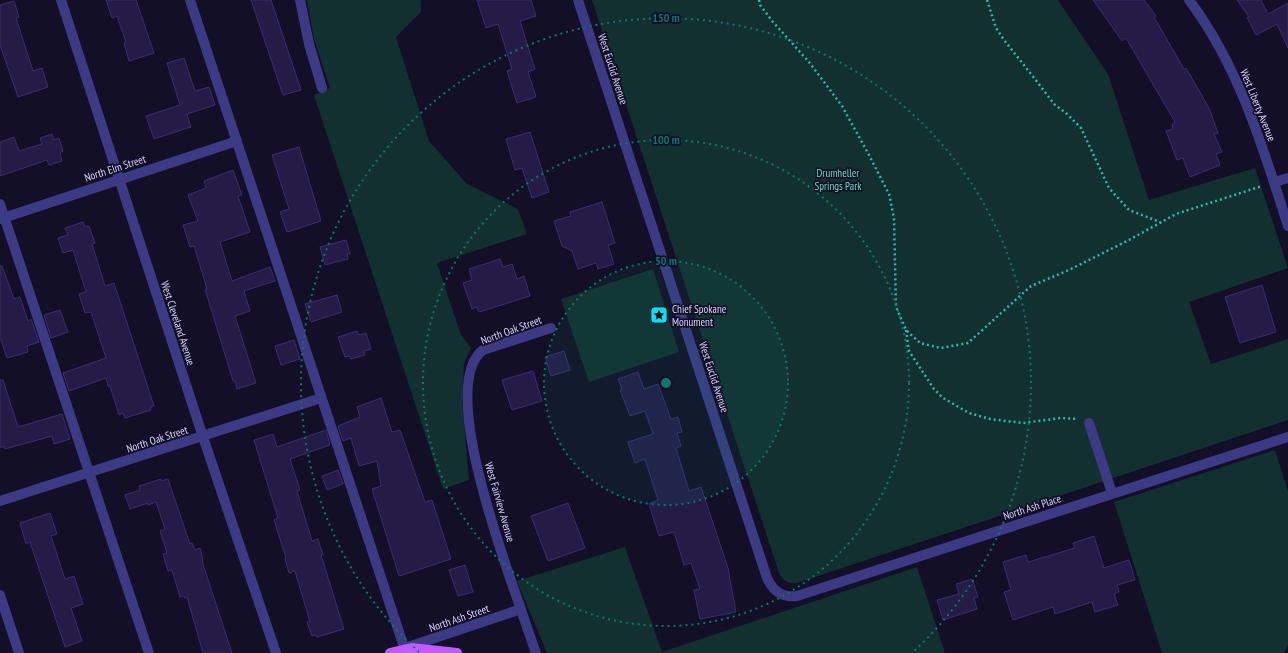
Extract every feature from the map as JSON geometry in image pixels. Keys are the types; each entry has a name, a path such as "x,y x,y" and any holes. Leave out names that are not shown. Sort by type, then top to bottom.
{"main road":[{"path":"390,653 419,648 457,653"}],"street":[{"name":"West Cleveland Avenue","path":"60,0 118,180 276,653"},
{"path":"190,0 405,651"},
{"path":"300,0 308,38 322,88"},
{"name":"West Euclid Avenue","path":"578,0 767,578 773,589 783,596"},
{"name":"West Liberty Avenue","path":"1189,0 1226,59 1252,117 1288,226"},
{"name":"North Elm Street","path":"2,218 237,141"},
{"path":"1274,182 1288,178"},
{"path":"0,204 2,218 149,653"},
{"name":"North Oak Street","path":"478,355 487,349 551,328"},
{"name":"West Fairview Avenue","path":"478,355 471,368 468,392 470,423 474,450 492,522 536,653"},
{"name":"North Oak Street","path":"0,501 321,398"},
{"path":"1089,423 1112,493"},
{"name":"North Ash Place","path":"783,596 797,596 1288,437"},
{"path":"0,595 19,653"},
{"name":"North Ash Street","path":"405,651 521,609"}],"path":[{"path":"759,0 760,5 773,22 809,62 842,106 889,194 894,218 896,307 906,330 909,351 934,389 943,398 969,413 990,419 1023,423 1040,420 1076,418 1089,423"},
{"path":"987,0 996,28 1004,40 1054,104 1081,128 1109,188 1129,210 1160,223"},
{"path":"906,330 920,343 941,348 968,343 1031,286 1069,270 1129,240 1176,214 1274,182"}],"green space":[{"path":"307,0 421,0 421,12 396,37 429,141 467,184 518,209 527,234 437,263 461,335 471,348 464,363 462,401 469,480 443,489 314,95 330,88 314,39"},
{"name":"Drumheller Springs Park","path":"592,0 1058,0 1108,74 1149,200 1255,168 1288,268 1189,302 1211,364 1288,339 1288,420 797,583 786,581 779,573"},
{"path":"653,269 679,352 589,382 561,299"},
{"path":"1275,450 1288,491 1288,645 1284,653 1162,653 1114,502"},
{"path":"625,547 662,652 917,567 945,653 547,653 517,581"}],"building":[{"path":"106,0 136,0 154,53 129,61 124,43 126,42 117,16 112,18"},
{"path":"251,0 271,0 301,90 283,95"},
{"path":"477,0 531,0 536,16 520,21 535,69 528,72 536,97 517,103 507,71 512,69 498,24 486,28"},
{"path":"1093,0 1144,0 1156,16 1154,17 1184,69 1186,68 1209,108 1218,133 1214,134 1222,152 1216,154 1220,165 1190,177 1183,158 1177,160 1166,131 1173,129 1172,124 1175,122 1126,38 1122,41"},
{"path":"1237,0 1261,0 1268,14 1288,3 1288,48 1277,24 1256,35 1247,17 1249,17"},
{"path":"14,1 19,17 16,18 33,71 42,68 48,87 18,97 0,45 0,5"},
{"path":"184,58 195,91 209,87 215,105 187,114 191,127 154,139 146,116 180,105 167,63"},
{"path":"530,132 549,192 532,198 522,168 515,170 506,139"},
{"path":"52,134 54,140 59,138 63,151 60,153 62,161 49,165 47,160 0,176 0,142 14,137 19,151 42,144 40,138"},
{"path":"299,147 321,221 287,232 280,212 289,209 272,155"},
{"path":"233,170 242,195 238,196 250,232 220,242 232,281 270,267 275,281 244,291 250,311 235,316 256,383 237,389 235,381 233,381 205,289 207,289 194,246 190,247 183,225 198,221 188,195 206,188 204,181"},
{"path":"602,202 615,243 608,245 614,264 598,269 596,263 578,269 572,251 562,246 554,221 571,216 570,212"},
{"path":"83,222 85,227 89,226 95,243 92,244 105,286 114,283 154,406 150,408 151,410 125,418 123,413 119,415 106,378 69,391 63,373 106,358 91,312 85,313 79,294 86,292 73,250 63,253 58,238 68,235 65,228"},
{"path":"346,240 350,254 347,254 348,259 325,265 320,247"},
{"path":"500,259 503,267 512,264 517,279 524,276 530,296 479,312 477,307 472,309 463,283 472,280 469,269"},
{"path":"0,266 2,266 14,299 20,297 28,321 31,319 39,342 27,346 28,352 7,358 0,337"},
{"path":"1262,285 1276,332 1240,343 1225,297"},
{"path":"337,295 342,312 311,322 305,304"},
{"path":"60,310 68,332 51,338 44,315"},
{"path":"357,331 359,335 366,333 371,349 364,351 365,355 351,359 350,356 345,357 338,337"},
{"path":"294,340 300,359 281,365 275,346"},
{"path":"564,351 570,370 551,376 545,357"},
{"path":"533,371 542,401 512,410 502,380"},
{"path":"638,372 644,389 658,384 671,419 678,417 682,432 677,433 681,446 676,448 689,491 701,487 728,568 736,612 700,619 694,590 700,589 691,563 684,565 674,532 659,536 649,504 658,500 645,459 635,463 628,442 653,434 645,411 630,416 620,390 622,389 618,379"},
{"path":"0,380 3,380 18,427 62,414 70,439 54,444 52,436 5,449 4,446 0,448"},
{"path":"381,398 392,432 400,430 425,502 432,500 451,559 399,576 372,489 381,486 377,461 359,466 351,438 343,441 338,426 360,417 357,407"},
{"path":"326,430 330,445 290,459 300,490 297,491 312,541 318,539 323,555 321,555 344,629 317,637 316,635 312,636 307,622 310,622 295,571 289,573 274,520 278,518 254,440 273,434 277,447"},
{"path":"338,470 343,484 327,490 322,476"},
{"path":"161,479 161,481 168,479 190,544 192,543 195,550 200,548 202,561 232,653 203,653 187,597 180,597 172,570 168,571 163,554 167,553 160,531 165,529 156,502 130,509 125,495 140,490 139,486"},
{"path":"568,503 585,548 548,561 531,516"},
{"path":"50,513 57,534 51,536 65,579 74,576 83,604 71,608 82,641 65,647 30,542 26,544 20,523"},
{"path":"1094,536 1104,568 1129,560 1135,580 1117,585 1119,592 1114,594 1118,605 1095,612 1092,602 1055,614 1053,607 1013,620 1004,592 1011,590 1003,562 1026,555 1028,562 1075,548 1073,543"},
{"path":"465,565 473,592 458,596 449,570"},
{"path":"972,579 978,597 974,598 977,609 943,620 937,600 959,594 956,584"}],"place":[{"name":"Chief Spokane Monument","path":"659,315"}]}
